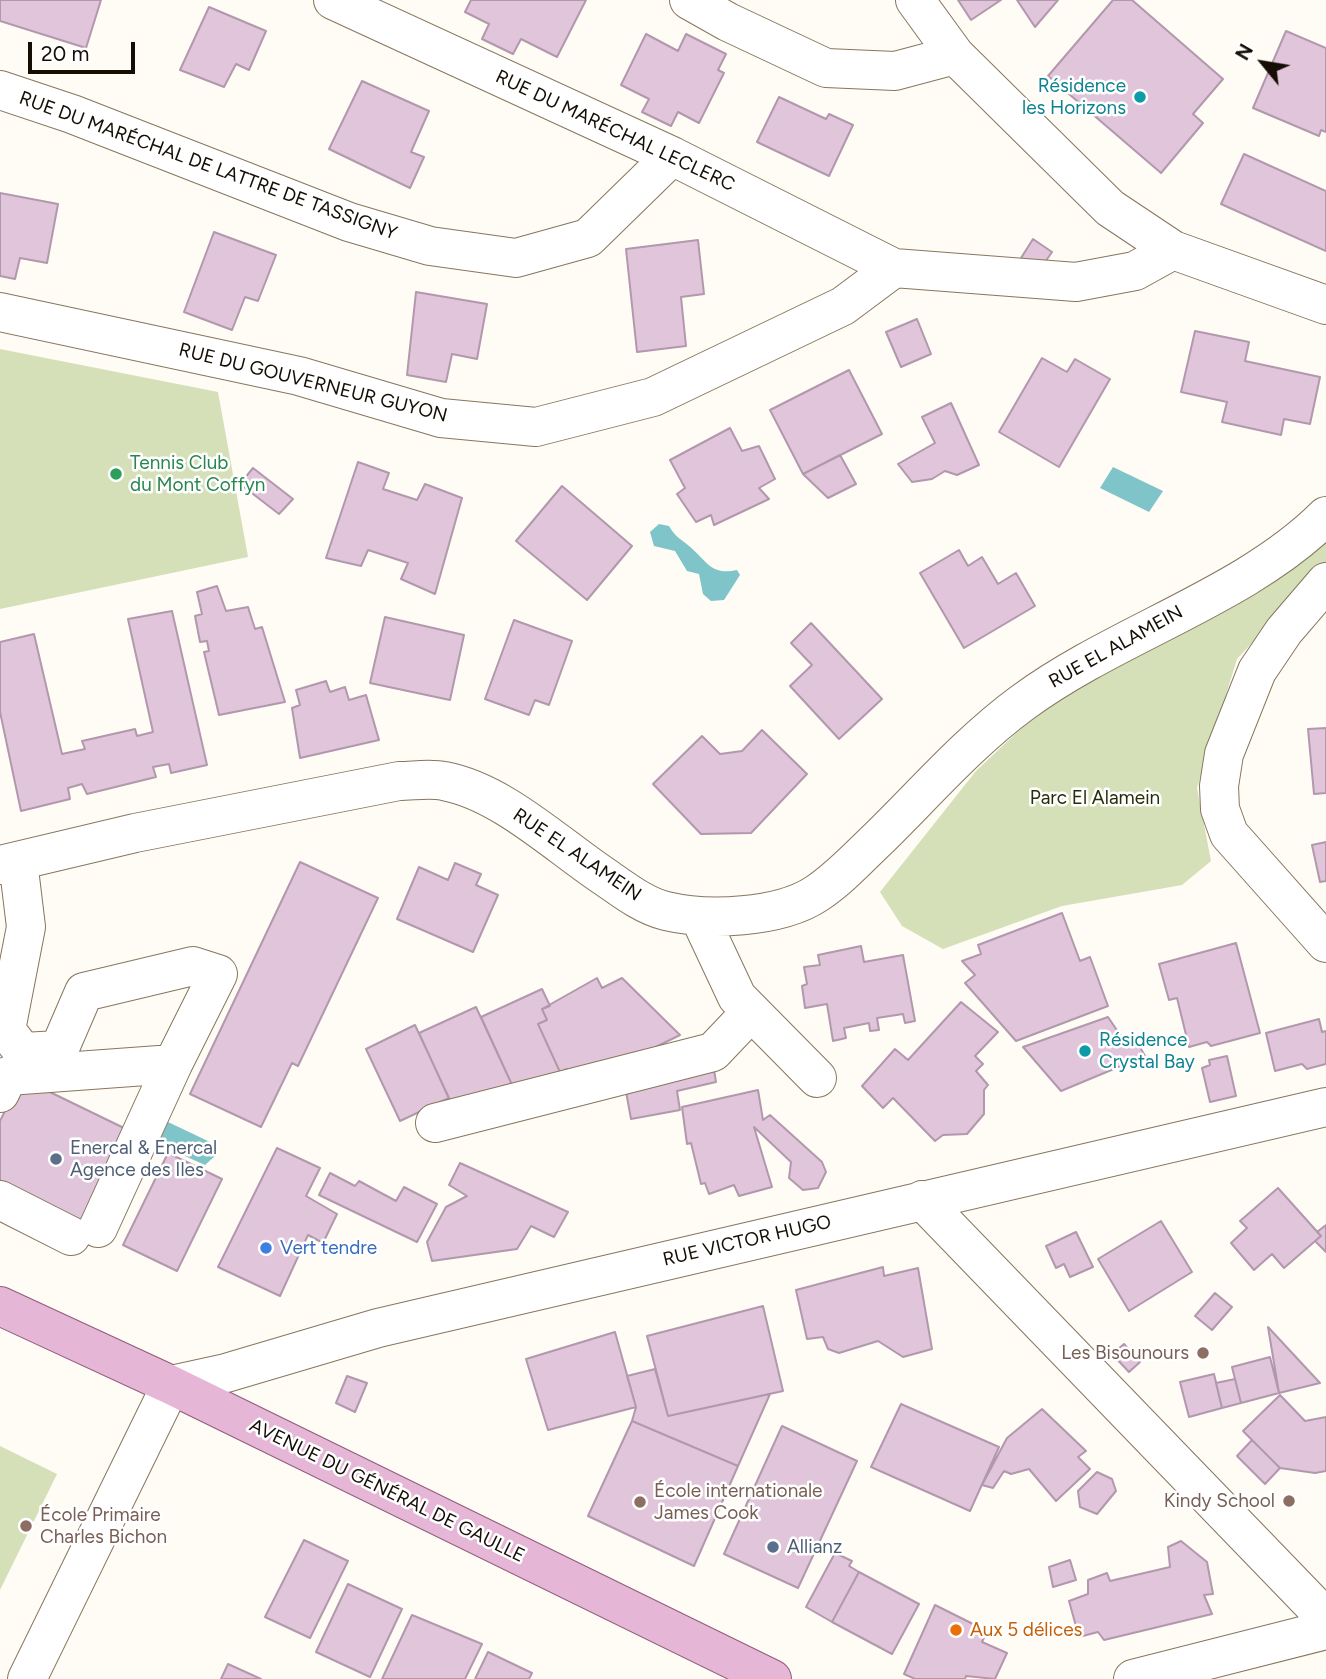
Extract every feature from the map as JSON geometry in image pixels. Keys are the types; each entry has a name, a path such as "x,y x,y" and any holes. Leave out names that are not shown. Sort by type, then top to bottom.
{"main road":[{"name":"AVENUE DU GÉNÉRAL DE GAULLE","path":"0,1306 171,1385 772,1679"}],"street":[{"name":"RUE DU MARÉCHAL LECLERC","path":"333,0 672,156 894,268"},
{"path":"689,0 728,22 826,68 895,71 955,55"},
{"path":"915,0 955,55 1110,208 1173,250 1326,305"},
{"name":"RUE DU MARÉCHAL DE LATTRE DE TASSIGNY","path":"0,90 72,114 349,222 429,247 516,258 588,238 672,156"},
{"path":"894,268 1076,282 1135,271 1173,250"},
{"name":"RUE DU GOUVERNEUR GUYON","path":"0,312 299,376 441,418 536,427 653,397 843,306 894,268"},
{"name":"RUE EL ALAMEIN","path":"9,863 135,833 400,781 443,781 520,814 630,894 664,911 699,916 763,913 792,906 817,894 852,864 974,742 1020,704 1076,666 1269,564 1326,516"},
{"path":"1326,582 1283,631 1257,671 1224,754 1219,786 1220,809 1229,834 1312,911 1326,943"},
{"path":"0,1200 84,1232 218,974 193,966 84,992 59,1050 23,1052 6,1030 26,927 9,863"},
{"path":"699,916 737,997 817,1078"},
{"path":"435,1123 713,1052 751,1012"},
{"path":"0,1093 8,1076 173,1064"},
{"name":"RUE VICTOR HUGO","path":"171,1385 226,1373 378,1328 1326,1107"},
{"path":"922,1200 1326,1618"},
{"path":"27,1679 171,1385"},
{"path":"1133,1679 1326,1630"}],"green space":[{"name":"Tennis Club du Mont Coffyn","path":"0,349 218,392 248,557 0,609"},
{"name":"Parc El Alamein","path":"1326,534 1326,563 1237,659 1197,788 1211,861 1182,885 1062,906 943,949 902,926 880,892 976,771 1047,704"},
{"path":"0,1446 57,1474 0,1590"}],"water":[{"path":"1113,467 1163,491 1149,512 1100,488"},
{"path":"659,524 669,526 715,569 737,570 740,575 724,600 711,601 703,594 699,574 687,571 675,551 654,546 650,532"},
{"path":"168,1122 210,1142 215,1156 205,1165 158,1144"}],"building":[{"path":"0,0 101,0 86,48 0,21"},
{"path":"471,0 586,0 557,57 521,39 513,54 482,39 489,24 465,12"},
{"path":"958,0 1001,0 971,20"},
{"path":"1017,0 1058,0 1035,27"},
{"name":"Résidence les Horizons","path":"1113,0 1132,0 1223,79 1193,114 1203,123 1161,173 1048,76"},
{"path":"209,7 266,31 249,70 236,64 224,87 180,70"},
{"path":"1286,31 1326,48 1326,132 1321,130 1319,136 1253,108"},
{"path":"646,34 678,51 686,34 726,54 718,70 724,73 699,123 678,112 671,126 642,112 649,99 621,85"},
{"path":"362,81 429,111 411,152 424,157 410,188 329,149"},
{"path":"779,97 826,119 829,114 853,125 829,176 757,142"},
{"path":"1244,154 1326,191 1326,251 1221,204"},
{"path":"0,193 58,204 47,263 20,258 15,279 0,276"},
{"path":"214,232 276,255 258,301 245,297 232,330 184,312"},
{"path":"1033,239 1052,252 1039,271 1021,258"},
{"path":"698,240 704,294 681,297 686,346 637,352 626,249"},
{"path":"416,292 487,304 477,359 452,354 446,382 407,375"},
{"path":"917,319 931,354 901,367 886,332"},
{"path":"1195,331 1249,342 1245,361 1320,377 1310,424 1284,419 1281,435 1222,422 1227,402 1181,392"},
{"path":"1042,358 1067,372 1075,359 1110,379 1059,467 999,432"},
{"path":"849,370 882,434 803,474 770,410"},
{"path":"951,403 979,465 957,475 945,471 932,479 912,482 898,464 935,443 922,417"},
{"path":"730,428 742,451 759,446 775,479 759,488 769,499 714,525 711,515 696,522 677,494 685,488 670,460"},
{"path":"840,455 856,484 828,498 803,474"},
{"path":"358,462 389,473 383,489 417,500 425,484 462,498 435,594 401,579 408,563 368,550 361,566 326,558"},
{"path":"253,468 293,499 279,514 240,484"},
{"path":"562,486 632,546 587,600 516,541"},
{"path":"959,550 968,566 982,557 998,584 1016,573 1035,606 964,648 920,573"},
{"path":"217,586 226,611 248,607 255,629 262,627 285,702 219,715 204,652 209,651 207,641 200,642 195,616 202,614 197,592"},
{"path":"172,611 207,765 171,773 169,764 153,767 156,777 87,794 82,784 68,788 70,799 21,811 0,712 0,642 34,634 62,754 85,749 82,741 135,729 137,736 153,732 128,619"},
{"path":"385,617 464,635 450,700 370,683"},
{"path":"514,620 572,641 549,705 535,700 529,715 485,699"},
{"path":"811,623 882,699 839,739 790,686 812,665 791,643"},
{"path":"326,681 330,692 345,687 349,700 366,695 379,740 300,758 292,708 300,705 296,690"},
{"path":"1326,728 1326,793 1314,794 1308,729"},
{"path":"762,730 807,774 751,833 701,834 653,784 702,736 720,754 742,751"},
{"path":"1326,842 1326,881 1320,882 1312,845"},
{"path":"300,862 378,898 298,1066 292,1063 261,1127 190,1094"},
{"path":"455,863 481,874 476,885 498,895 473,952 397,919 419,867 448,880"},
{"path":"1062,913 1080,961 1090,957 1108,1006 1016,1041 965,983 975,975 962,961 981,954 978,945"},
{"path":"1236,943 1260,1033 1211,1046 1207,1042 1189,1047 1177,998 1169,1000 1159,964"},
{"path":"861,946 864,962 903,955 915,1021 905,1023 903,1014 877,1018 879,1030 870,1031 869,1023 844,1028 846,1038 833,1041 827,1004 805,1008 802,986 807,984 804,967 820,965 818,955"},
{"path":"597,978 602,988 622,978 680,1035 577,1086 567,1069 560,1072 538,1024 547,1020 542,1009"},
{"path":"542,989 550,1006 542,1009 547,1020 538,1024 560,1072 568,1071 513,1087 481,1017"},
{"path":"961,1002 998,1032 975,1056 983,1064 976,1071 988,1085 984,1090 984,1114 967,1134 943,1135 935,1141 893,1098 883,1108 862,1086 895,1049 908,1060"},
{"path":"476,1007 513,1087 456,1114 419,1033"},
{"name":"Résidence Crystal Bay","path":"1108,1017 1127,1045 1137,1042 1145,1056 1061,1091 1023,1047"},
{"path":"1319,1019 1322,1032 1326,1031 1326,1064 1307,1069 1302,1064 1275,1071 1266,1033"},
{"path":"415,1025 449,1098 400,1121 366,1049"},
{"path":"1227,1056 1236,1096 1210,1102 1202,1068 1210,1065 1209,1060"},
{"path":"713,1064 716,1082 677,1091 680,1110 631,1119 625,1086"},
{"name":"Enercal & Enercal Agence des Iles","path":"21,1078 126,1129 78,1227 0,1188 0,1121"},
{"path":"758,1090 763,1120 770,1115 822,1162 826,1172 818,1188 803,1190 789,1178 791,1162 754,1127 772,1187 739,1196 734,1185 709,1194 705,1183 701,1184 691,1143 687,1144 682,1107"},
{"path":"277,1148 320,1168 306,1196 337,1214 323,1243 308,1235 280,1296 218,1267"},
{"path":"168,1153 222,1179 177,1271 123,1245"},
{"path":"460,1163 568,1212 554,1237 531,1226 517,1249 432,1261 427,1242 446,1207 467,1196 449,1185"},
{"path":"330,1173 355,1186 359,1181 396,1201 404,1187 437,1204 417,1242 319,1195"},
{"path":"1278,1188 1321,1236 1284,1268 1272,1254 1254,1270 1231,1243 1247,1228 1240,1221"},
{"path":"1161,1221 1192,1272 1129,1311 1098,1259"},
{"path":"1326,1225 1326,1252 1315,1241 1321,1236 1317,1232"},
{"path":"1076,1232 1093,1267 1070,1277 1064,1264 1056,1268 1046,1246"},
{"path":"883,1267 884,1276 918,1268 932,1349 903,1357 878,1341 839,1353 828,1349 823,1337 807,1339 796,1290"},
{"path":"1215,1293 1232,1307 1212,1330 1195,1316"},
{"path":"763,1306 783,1391 668,1416 647,1336"},
{"path":"1268,1327 1320,1383 1279,1393"},
{"path":"615,1332 636,1407 548,1430 526,1359"},
{"path":"1124,1344 1140,1362 1129,1372 1112,1354"},
{"path":"1270,1357 1279,1393 1241,1403 1232,1367"},
{"path":"655,1369 668,1416 770,1394 738,1466 632,1421 636,1407 627,1376"},
{"path":"1214,1374 1222,1408 1189,1417 1180,1382"},
{"path":"347,1376 367,1383 355,1412 336,1403"},
{"path":"1235,1379 1241,1403 1222,1408 1216,1383"},
{"path":"1280,1395 1305,1421 1326,1417 1326,1471 1315,1473 1280,1468 1243,1431"},
{"path":"901,1404 999,1447 970,1511 871,1467"},
{"path":"1042,1409 1086,1451 1078,1457 1090,1469 1056,1501 1029,1469 1011,1474 1004,1471 993,1488 982,1485 1007,1438"},
{"path":"632,1421 738,1466 694,1566 588,1516"},
{"path":"782,1426 857,1461 798,1588 724,1554"},
{"path":"1252,1440 1280,1468 1265,1484 1237,1456"},
{"path":"1097,1472 1112,1479 1116,1491 1097,1514 1080,1507 1078,1491"},
{"path":"304,1540 348,1561 310,1638 265,1617"},
{"path":"1181,1541 1207,1562 1213,1594 1204,1595 1212,1614 1104,1640 1098,1632 1079,1637 1069,1601 1088,1594 1088,1580 1107,1573 1110,1581 1170,1567 1168,1547"},
{"path":"835,1553 852,1561 849,1566 859,1572 832,1622 806,1607"},
{"path":"1070,1560 1076,1580 1053,1587 1049,1567"},
{"path":"859,1572 919,1604 892,1654 832,1622"},
{"path":"348,1584 402,1609 370,1677 316,1652"},
{"path":"935,1605 987,1631 982,1642 1007,1653 995,1679 966,1676 965,1679 915,1679 904,1674"},
{"path":"412,1615 482,1644 465,1679 382,1679"},
{"path":"488,1652 532,1673 529,1679 475,1679"},
{"path":"228,1664 261,1679 221,1679"}],"place":[{"name":"Résidence les Horizons","path":"1140,97"},
{"name":"Tennis Club du Mont Coffyn","path":"116,474"},
{"name":"Résidence Crystal Bay","path":"1085,1051"},
{"name":"Enercal & Enercal Agence des Iles","path":"56,1159"},
{"name":"Vert tendre","path":"266,1248"},
{"name":"Les Bisounours","path":"1203,1353"},
{"name":"Kindy School","path":"1289,1501"},
{"name":"École internationale James Cook","path":"640,1502"},
{"name":"École Primaire Charles Bichon","path":"26,1526"},
{"name":"Allianz","path":"773,1547"},
{"name":"Aux 5 délices","path":"956,1630"}]}
